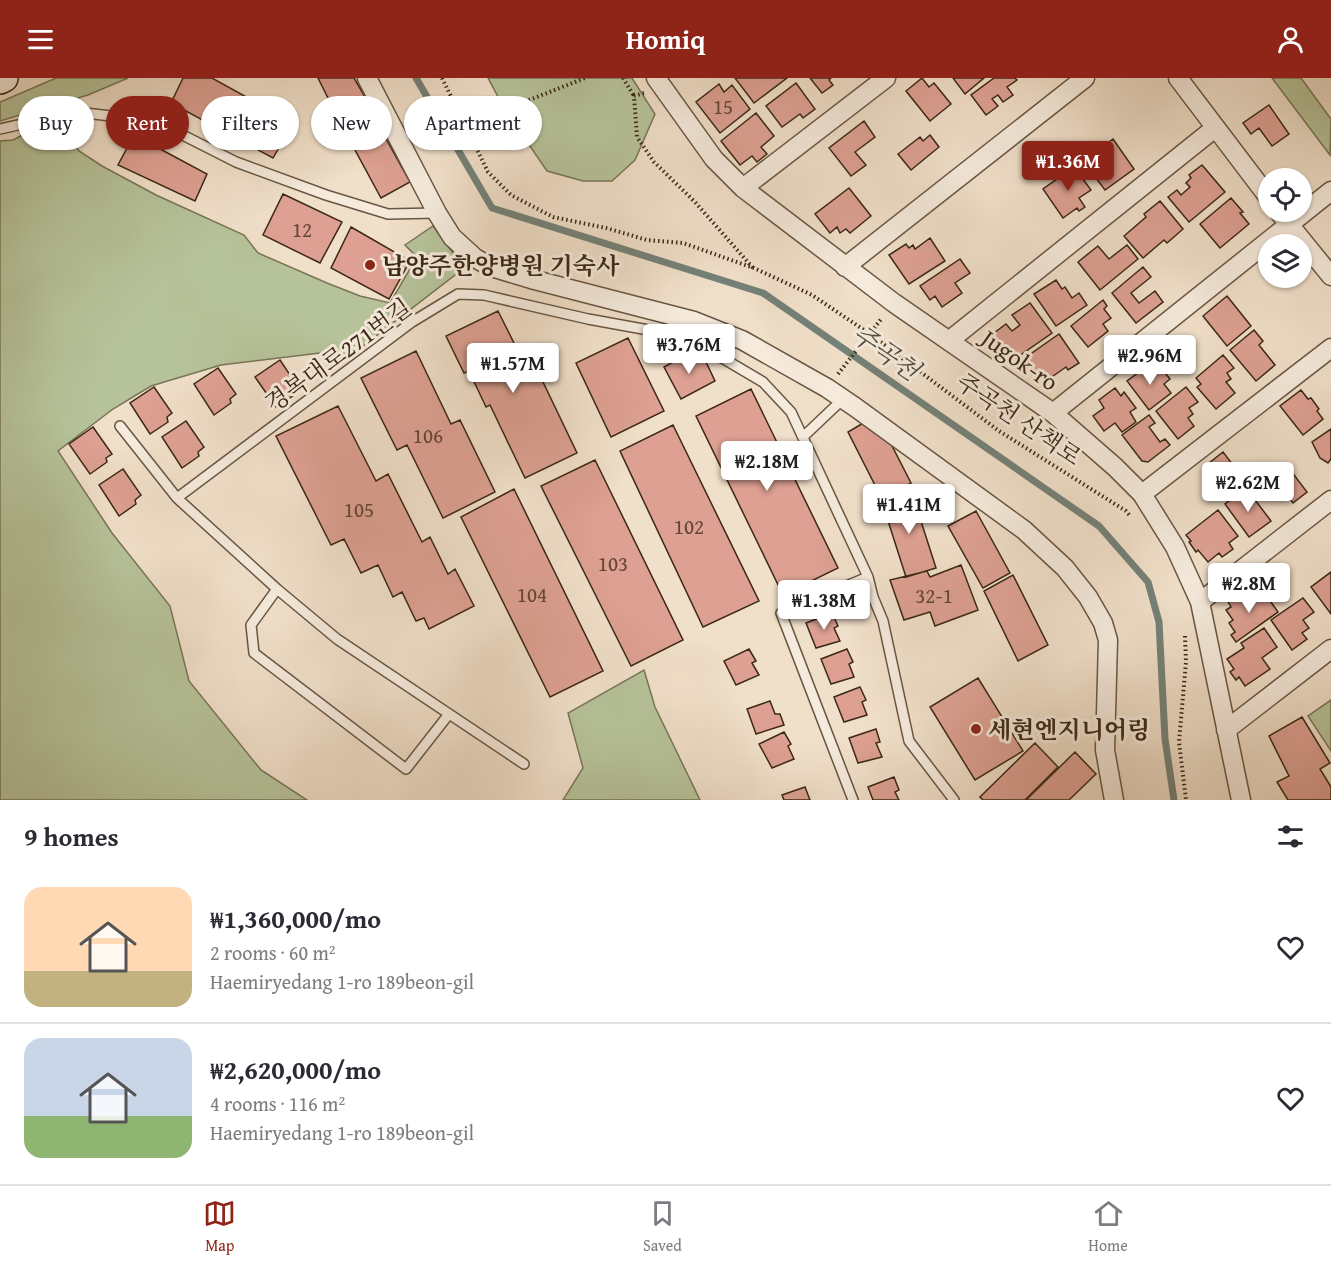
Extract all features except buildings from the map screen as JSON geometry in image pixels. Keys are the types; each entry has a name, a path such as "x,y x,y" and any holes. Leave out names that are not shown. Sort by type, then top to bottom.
{"street":[{"path":"367,78 437,213 452,237 476,258 491,267 694,321 742,340 843,399 1024,530 1065,568 1089,597 1103,623 1108,640 1105,750 1114,800"},
{"path":"744,188 886,78"},
{"path":"845,267 1085,78"},
{"path":"1178,78 1258,184"},
{"name":"Jugok-ro","path":"663,81 714,159 744,188 845,267 1053,413 1142,494 1175,547 1200,602 1241,800"},
{"path":"950,340 1215,128"},
{"path":"1312,202 1331,191"},
{"path":"1053,413 1279,222"},
{"path":"1287,222 1331,276"},
{"path":"1142,494 1331,348"},
{"path":"1200,602 1331,500"},
{"path":"1226,730 1331,649"}],"lane":[{"path":"0,129 76,112 155,121 236,162 326,195 388,214 437,213"},
{"name":"경복대로271번길","path":"177,498 412,322 458,294 484,296 654,331 724,358 763,382 791,412 804,436 868,577 883,621 909,741 954,800"},
{"path":"804,436 843,399"},
{"path":"120,426 177,498 277,589 337,639 524,764"},
{"path":"853,800 781,613 868,577"},
{"path":"277,589 251,625 254,653 406,769 450,714"}],"path":[{"name":"주곡천 산책로","path":"442,78 451,96"},
{"path":"539,96 585,78"},
{"path":"623,78 634,96 637,137 654,162 694,202 753,268"},
{"path":"634,96 663,81"},
{"name":"주곡천 산책로","path":"478,150 488,172 510,195 553,218 606,228 647,240 683,243 753,268 812,295 870,334 999,431 1126,510 1133,519"},
{"path":"827,388 870,334"},
{"path":"1185,632 1186,662 1179,742 1186,800"}],"green space":[{"path":"56,78 128,78 85,96 18,96 18,116 0,121 0,102"},
{"path":"488,78 632,78 655,114 635,160 612,181 583,181 547,171 533,150 542,150 542,96 498,96"},
{"path":"1272,78 1301,78 1331,119 1330,155"},
{"path":"18,137 18,150 78,150 102,166 156,195 244,235 258,253 360,296 390,303 417,257 405,245 433,226 464,268 341,363 320,353 221,365 151,386 113,409 58,451 112,533 170,606 189,681 261,770 307,800 0,800 0,141"},
{"path":"644,670 655,707 700,800 563,800 583,768 568,713"},
{"path":"1331,700 1331,751 1308,716"}],"waterway":[{"name":"주곡천","path":"416,78 492,208 763,293 1099,526 1148,582 1159,622 1165,739 1174,800"}],"place":[{"name":"남양주한양병원 기숙사","path":"370,265"},
{"name":"세현엔지니어링","path":"976,729"}]}
